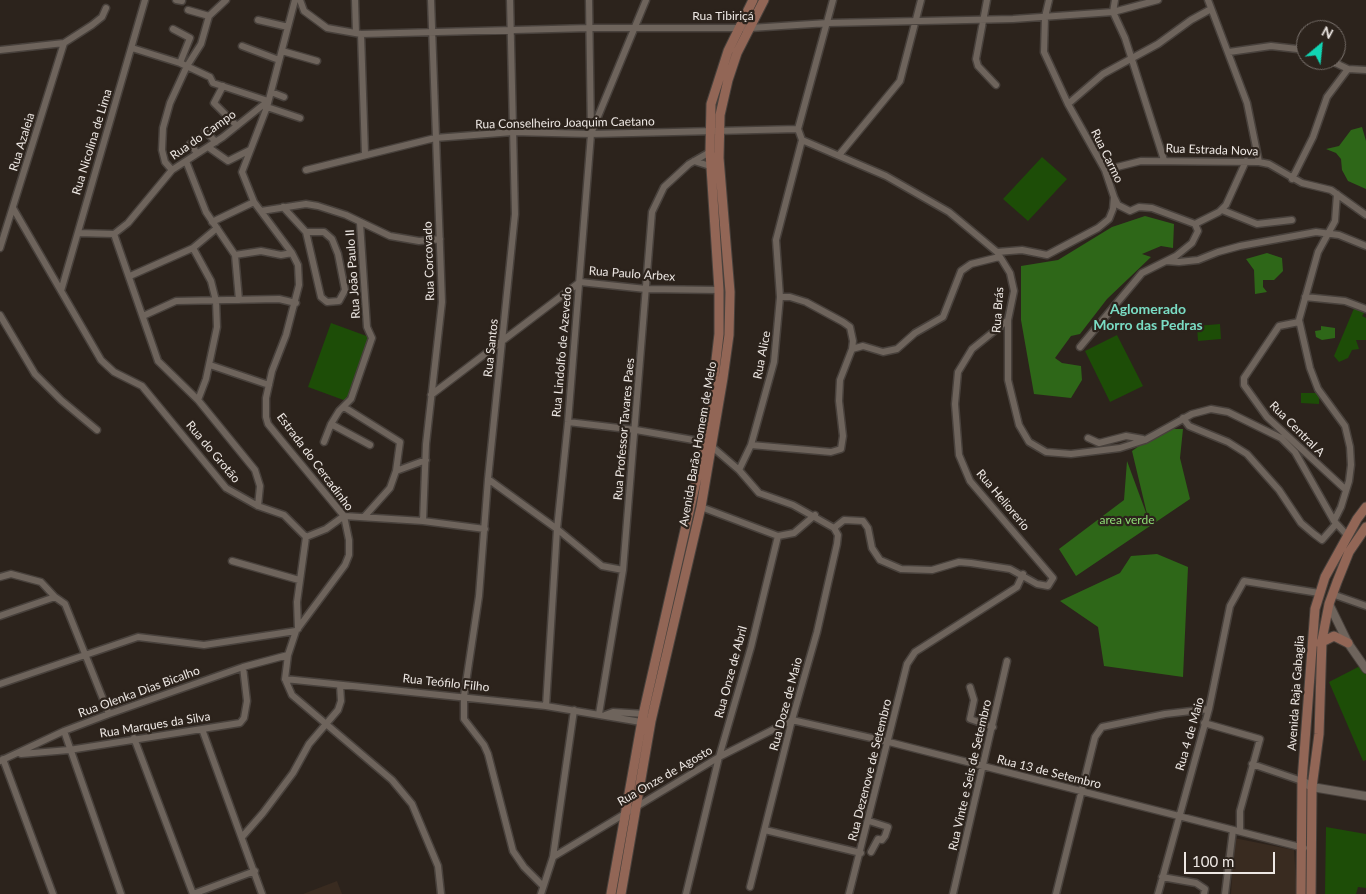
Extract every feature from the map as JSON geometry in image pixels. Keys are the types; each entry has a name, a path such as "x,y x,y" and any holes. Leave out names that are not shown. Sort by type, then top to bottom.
{"main road":[{"name":"Avenida Barão Homem de Melo","path":"621,894 635,807 654,711 700,507 706,470 719,334 719,290 710,166 709,131 711,104 718,77 739,27 753,0"},
{"name":"Avenida Barão Homem de Melo","path":"610,894 642,719 724,369 730,292 719,130 728,80 737,53 764,0"},
{"name":"Avenida Raja Gabaglia","path":"1301,894 1302,781 1310,652 1319,593 1348,535 1366,507"},
{"name":"Avenida Raja Gabaglia","path":"1310,894 1312,787 1319,734 1322,640 1332,594 1349,552 1366,527"},
{"path":"1310,652 1322,640 1339,637 1348,643"}],"street":[{"name":"Rua Nicolina de Lima","path":"62,291 145,0"},
{"path":"172,170 165,162 162,150 163,128 170,103 187,66 201,44 209,16 226,0"},
{"name":"Estrada do Cercadinho","path":"285,679 288,654 297,630 345,565 349,555 349,540 344,516 268,424 266,398 300,285 298,266 292,253 254,202 242,172 271,92 295,0"},
{"name":"Rua Tibiriçá","path":"300,0 304,11 315,21 327,28 358,34 590,28 750,28 828,23 983,20 1113,12 1158,0"},
{"path":"355,0 365,154"},
{"name":"Rua Corcovado","path":"423,521 431,395 442,302 431,0"},
{"name":"Rua Santos","path":"510,0 515,214 488,479 485,530 464,696 464,719 484,745 488,754 513,851 524,867 543,886"},
{"name":"Rua Lindolfo de Azevedo","path":"546,706 556,529 568,422 591,134 589,0"},
{"path":"591,134 646,0"},
{"path":"746,0 746,12"},
{"path":"802,140 798,129 833,0"},
{"path":"839,155 900,81 921,0"},
{"path":"987,0 976,59 978,66 996,85"},
{"name":"Rua Carmo","path":"852,349 863,346 883,352 897,349 915,334 944,317 962,271 971,264 998,255 1022,250 1047,255 1110,219 1114,197 1105,170 1068,104 1044,52 1046,17 1050,0"},
{"path":"1115,0 1113,12 1131,57 1164,160"},
{"path":"1208,0 1247,103 1259,162"},
{"path":"0,50 64,43 102,17 106,8"},
{"path":"1068,104 1103,74 1131,57 1158,44 1191,20 1211,9"},
{"path":"188,10 209,16"},
{"path":"258,20 288,27"},
{"path":"173,29 190,38 180,63"},
{"name":"Rua Azaleia","path":"0,248 64,43"},
{"path":"242,46 280,60"},
{"path":"1229,52 1271,46 1296,49"},
{"path":"132,48 180,63 223,86 300,118"},
{"path":"282,50 317,61"},
{"path":"1292,179 1313,137 1327,97 1348,69 1366,70"},
{"path":"223,86 214,103 237,126"},
{"path":"271,92 284,97"},
{"name":"Rua do Campo","path":"114,234 128,223 172,170 216,142 267,104"},
{"name":"Rua Conselheiro Joaquim Caetano","path":"306,170 435,138 513,132 591,134 798,129"},
{"path":"205,131 216,142"},
{"name":"Rua Brás","path":"802,140 886,176 950,212 998,255 1010,273 1014,291 1008,320 1008,380 1019,425 1029,442 1046,452 1065,453 1120,448 1144,440 1183,418 1211,409 1228,412 1281,438 1295,452 1336,524 1348,535"},
{"name":"Rua Alice","path":"739,470 750,445 774,362 780,296 776,240 802,140"},
{"path":"190,144 197,153"},
{"path":"208,147 228,161 250,150"},
{"name":"Rua Professor Tavares Paes","path":"602,715 623,570 636,430 652,212 664,187 694,161 710,152"},
{"name":"Rua Estrada Nova","path":"1105,170 1124,164 1164,160 1259,162 1268,164 1292,179 1331,190 1366,215"},
{"path":"186,161 215,225 235,255 239,300"},
{"path":"694,161 710,166"},
{"path":"1195,224 1222,210 1233,193 1246,161"},
{"path":"1183,418 1189,426 1228,442 1247,454 1279,490 1300,523 1322,540 1336,524 1351,465 1345,426 1318,389 1310,368 1299,322 1318,252 1335,221 1337,194"},
{"path":"1080,347 1142,273 1176,256 1195,239 1198,231 1195,224 1152,208 1139,207 1130,212 1118,205 1114,197"},
{"path":"130,276 193,248 215,225 254,202"},
{"path":"261,211 306,204 318,206 390,236 419,241 440,238"},
{"name":"Rua do Grotão","path":"13,208 101,360 114,372 142,386 226,488 258,506 284,515 306,537"},
{"path":"282,208 306,232 321,297 327,302 339,301 345,290 338,254 332,239 324,232 306,232"},
{"path":"1222,210 1257,224 1292,220"},
{"name":"Rua João Paulo II","path":"324,442 331,424 339,411 351,398 372,338 367,327 360,223"},
{"path":"1166,261 1198,260 1218,252 1316,232 1328,233 1366,246"},
{"path":"78,233 114,234 158,361 198,400 255,470 260,486 258,506"},
{"path":"193,248 211,281 216,300 217,327 210,365 198,400"},
{"path":"235,255 261,251 281,255 292,253"},
{"name":"Rua Paulo Arbex","path":"431,395 580,282 646,289 719,290"},
{"path":"750,445 831,452 840,449 843,436 839,401 840,380 852,349 853,341 850,327 806,302 780,296"},
{"path":"1305,297 1345,301 1366,309"},
{"path":"143,316 176,301 278,299 296,303"},
{"path":"0,315 36,374 61,400 97,430"},
{"name":"Rua Heliorerio","path":"1008,320 972,349 958,372 955,404 959,455 970,481 1053,578 1048,586 1037,584 1023,574"},
{"name":"Rua Central A","path":"1299,322 1279,326 1244,378 1244,385 1267,417 1286,432 1336,484 1346,490"},
{"path":"210,365 269,386"},
{"path":"344,407 400,442 396,471 390,488 364,517"},
{"path":"1258,426 1267,417"},
{"path":"568,422 636,430 708,443 739,470 759,494 815,516 834,528 844,520 863,521 868,528 872,548 880,560 901,569 932,570 959,562 1010,568 1023,574"},
{"path":"331,424 370,445"},
{"path":"1088,438 1099,443 1126,436 1144,440"},
{"path":"396,471 426,460"},
{"path":"488,479 556,529 602,566 623,570"},
{"path":"700,507 778,536 794,533 815,516"},
{"path":"0,684 138,637 204,645 297,630 299,580 306,537 326,530 344,516 423,521 485,530"},
{"path":"1336,524 1353,526"},
{"name":"Rua Doze de Maio","path":"750,887 792,720 817,632 837,544 838,535 834,528"},
{"name":"Rua Onze de Abril","path":"686,894 719,758 751,646 778,536"},
{"path":"232,561 299,580"},
{"path":"0,577 11,574 41,582 54,597 65,604 108,714"},
{"name":"Rua Dezenove de Setembro","path":"849,894 889,742 907,664 914,652 1016,587 1023,574"},
{"name":"Rua 4 de Maio","path":"1158,894 1209,709 1230,606 1244,581 1319,593"},
{"path":"1332,594 1366,606"},
{"path":"0,616 54,597"},
{"path":"1329,604 1348,643 1366,669"},
{"name":"Rua Olenka Dias Bicalho","path":"2,760 64,731 108,714 243,667 288,654"},
{"name":"Rua Vinte e Seis de Setembro","path":"953,894 1007,661"},
{"name":"Rua Marques da Silva","path":"16,754 69,750 134,738 240,723 244,718 247,685 243,667"},
{"path":"285,679 292,695 392,780 412,804 438,866 441,894"},
{"name":"Rua Teófilo Filho","path":"285,679 464,696 602,715 613,712 642,719"},
{"path":"242,837 264,813 293,773 309,744 338,710 340,684"},
{"path":"970,687 974,700 970,719 993,727"},
{"path":"1056,894 1095,737 1104,725 1209,709"},
{"path":"541,894 552,857 574,710"},
{"path":"642,719 654,711"},
{"name":"Rua 13 de Setembro","path":"792,720 889,742 1310,848"},
{"name":"Rua Onze de Agosto","path":"552,857 624,812 719,758 792,720"},
{"path":"1204,723 1260,739 1240,811 1225,894"},
{"path":"202,729 262,894"},
{"path":"64,731 69,750 122,894"},
{"path":"134,738 193,894 255,871"},
{"path":"2,760 53,894"},
{"path":"1252,764 1302,781 1312,787 1366,796"},
{"path":"869,821 888,827 885,836 882,840 878,839 871,852"},
{"path":"765,830 861,853"},
{"path":"1162,877 1196,883 1205,889 1204,894"}],"shaded area":[{"path":"1234,838 1294,850 1297,894 1231,894"},
{"path":"337,881 342,894 303,894"}],"green space":[{"path":"1362,127 1366,141 1366,189 1348,181 1342,170 1341,159 1336,153 1326,149 1339,146 1351,130"},
{"path":"1042,157 1067,179 1028,221 1003,199"},
{"path":"1145,216 1174,224 1173,248 1161,246 1142,254 1151,257 1107,299 1080,334 1071,336 1055,358 1062,363 1081,366 1082,380 1071,398 1034,394 1021,320 1021,266 1058,260 1112,227"},
{"path":"1267,253 1282,258 1283,271 1274,280 1263,280 1263,287 1267,292 1255,294 1254,270 1246,259"},
{"path":"1355,306 1366,311 1362,316 1366,318 1366,340 1356,340 1359,349 1352,350 1348,358 1339,362 1334,356"},
{"path":"331,323 372,338 349,402 308,387"},
{"path":"1220,324 1221,339 1198,341 1197,326"},
{"path":"1321,326 1335,328 1335,338 1322,340 1316,337 1315,331 1321,330"},
{"path":"1117,335 1143,386 1110,402 1085,351"},
{"path":"1301,393 1319,393 1319,404 1301,403"},
{"name":"area verde","path":"1163,429 1183,429 1180,458 1190,499 1076,576 1059,549 1124,500 1127,461 1148,518 1132,451"},
{"path":"1157,554 1188,567 1183,677 1104,666 1098,627 1060,601 1120,573 1131,556"},
{"path":"1364,664 1366,668 1366,760 1363,761 1329,682"},
{"path":"1326,827 1366,834 1366,888 1358,887 1356,894 1325,894"}],"district":[{"name":"Aglomerado Morro das Pedras","path":"1148,318"}]}
